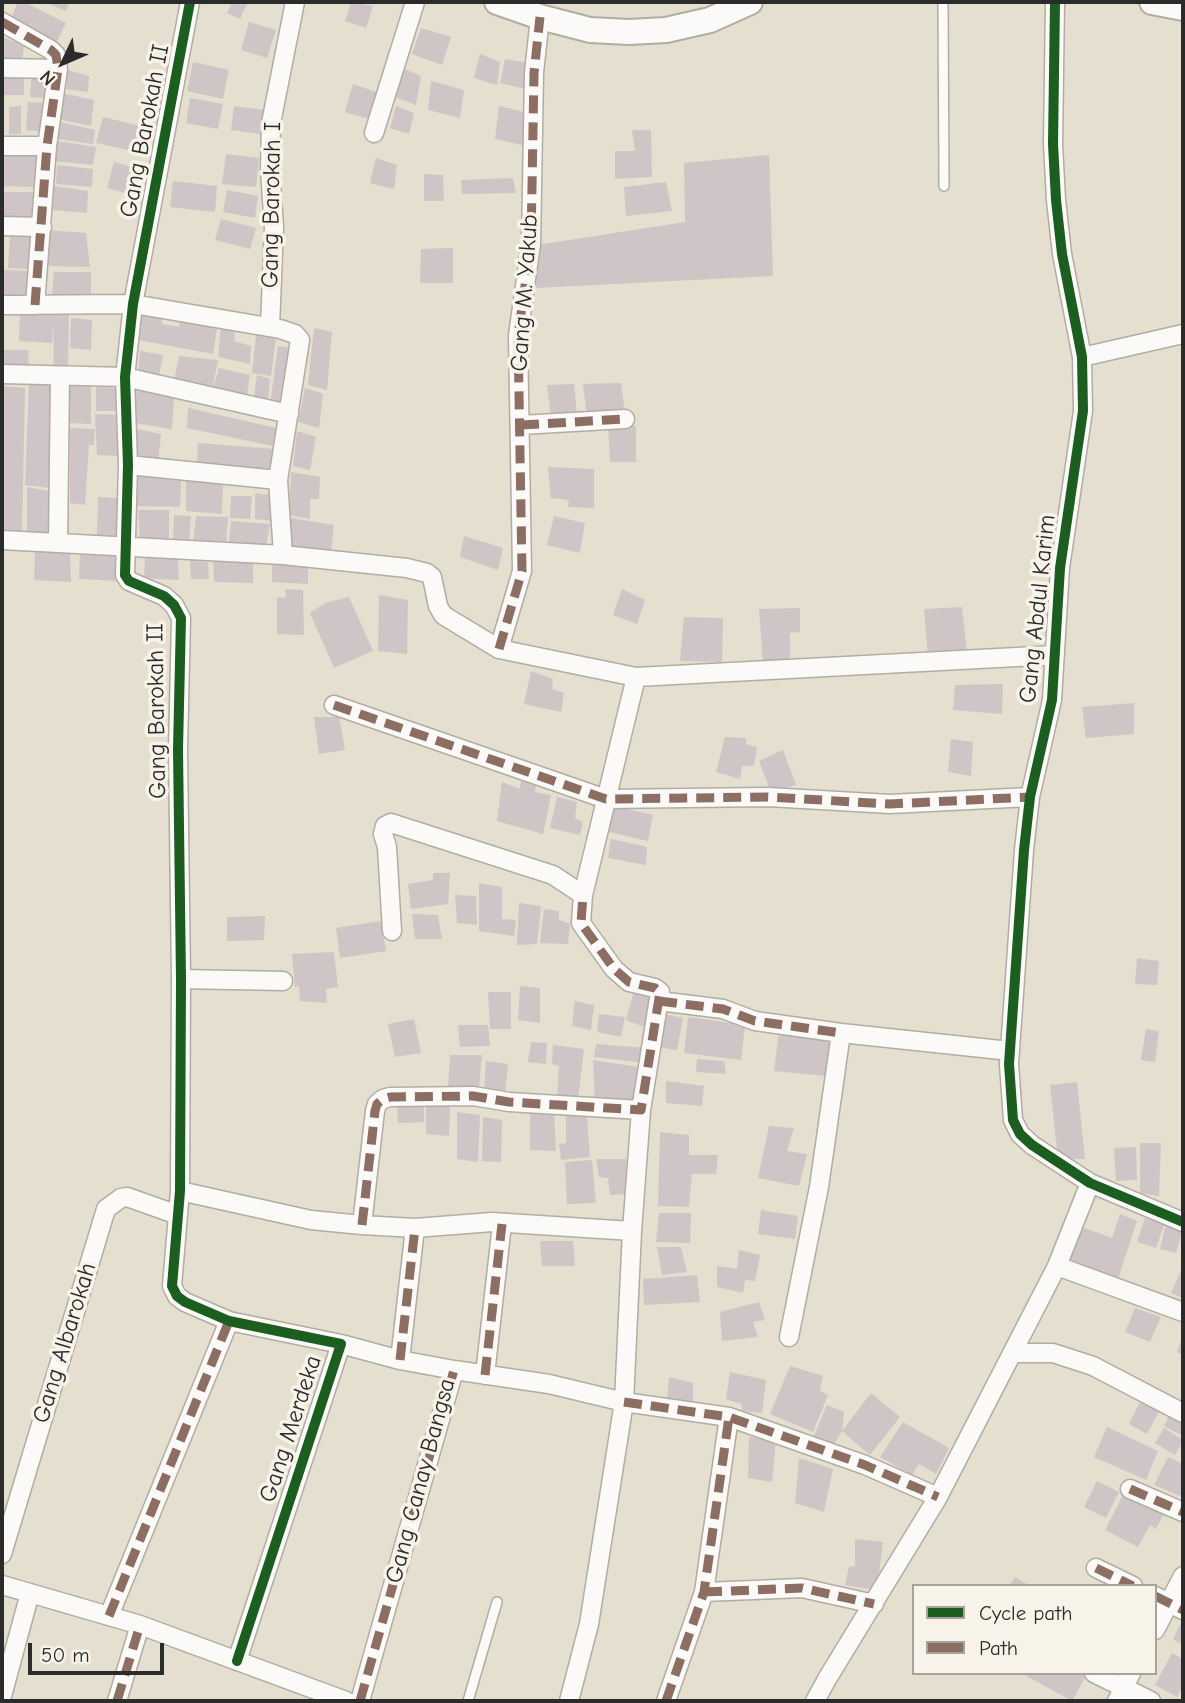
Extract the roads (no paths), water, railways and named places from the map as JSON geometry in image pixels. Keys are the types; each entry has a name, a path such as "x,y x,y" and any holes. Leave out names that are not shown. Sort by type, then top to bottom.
{"street":[{"name":"Gang Barokah II","path":"172,1286 180,1191 178,749 181,618 164,596 129,580 125,575 128,465 125,377 133,304 190,2"},
{"name":"Gang Barokah I","path":"270,327 274,227 270,170 271,122 295,2"},
{"path":"374,133 415,2"},
{"path":"497,2 590,30 629,32 666,30 710,20 750,2"},
{"name":"Gang Abdul Karim","path":"1055,2 1053,144 1056,200 1062,254 1082,357 1083,411 1060,568 1052,701 1030,797 1009,1064 1013,1120 1020,1134 1032,1145 1090,1183 1183,1222"},
{"path":"1152,2 1183,8"},
{"name":"Gang M. Yakub","path":"499,649 522,572 518,335 531,244 534,73 540,17"},
{"path":"2,22 51,50 56,55 58,69 47,146 34,305"},
{"path":"2,68 58,69"},
{"path":"2,146 47,146"},
{"path":"2,226 42,227"},
{"path":"2,304 133,304 270,327 295,334 300,340 278,480 283,555"},
{"path":"1082,357 1183,334"},
{"path":"2,374 125,377 289,414"},
{"path":"58,543 60,376"},
{"path":"521,425 625,419"},
{"path":"128,465 278,480"},
{"path":"2,540 283,555 407,568 427,573 435,583 438,606 443,615 499,649 636,677 1055,655"},
{"path":"569,1701 589,1624 625,1402 632,1231 641,1110 660,992 655,988 629,982 614,969 581,923 583,895 636,677"},
{"path":"334,705 606,799 768,797 890,804 1030,797"},
{"path":"392,931 387,847 383,834 385,826 391,823 553,875 583,895"},
{"path":"181,979 282,981"},
{"path":"659,1001 723,1009 755,1021 1010,1051"},
{"path":"789,1337 819,1188 841,1033"},
{"path":"362,1224 375,1111 383,1098 473,1096 519,1103 641,1110"},
{"path":"815,1701 938,1497 1057,1266 1090,1183"},
{"path":"180,1191 311,1220 415,1228 492,1223 632,1231"},
{"name":"Gang Albarokah","path":"2,1554 106,1209 127,1196 178,1215"},
{"path":"485,1375 502,1224"},
{"path":"400,1360 415,1228"},
{"path":"1057,1266 1183,1312"},
{"name":"Gang Merdeka","path":"172,1286 177,1296 185,1302 229,1321 341,1344 237,1661"},
{"path":"109,1616 229,1321"},
{"name":"Gang Canay Bangsa","path":"341,1344 400,1360 454,1370 360,1701"},
{"path":"1012,1353 1053,1353 1093,1366 1183,1413"},
{"path":"454,1370 549,1384 625,1402 729,1417 865,1465 938,1497"},
{"path":"666,1701 704,1592 729,1417"},
{"path":"1130,1489 1183,1512"},
{"path":"1096,1568 1129,1584"},
{"path":"1157,1626 1183,1576"},
{"path":"2,1586 140,1625 346,1701"},
{"path":"704,1592 802,1588 874,1604"},
{"path":"2,1696 30,1593"},
{"path":"117,1701 140,1625"},
{"path":"1098,1675 1151,1701"}],"lane":[{"path":"943,2 944,186"},
{"path":"468,1701 497,1602"}]}
